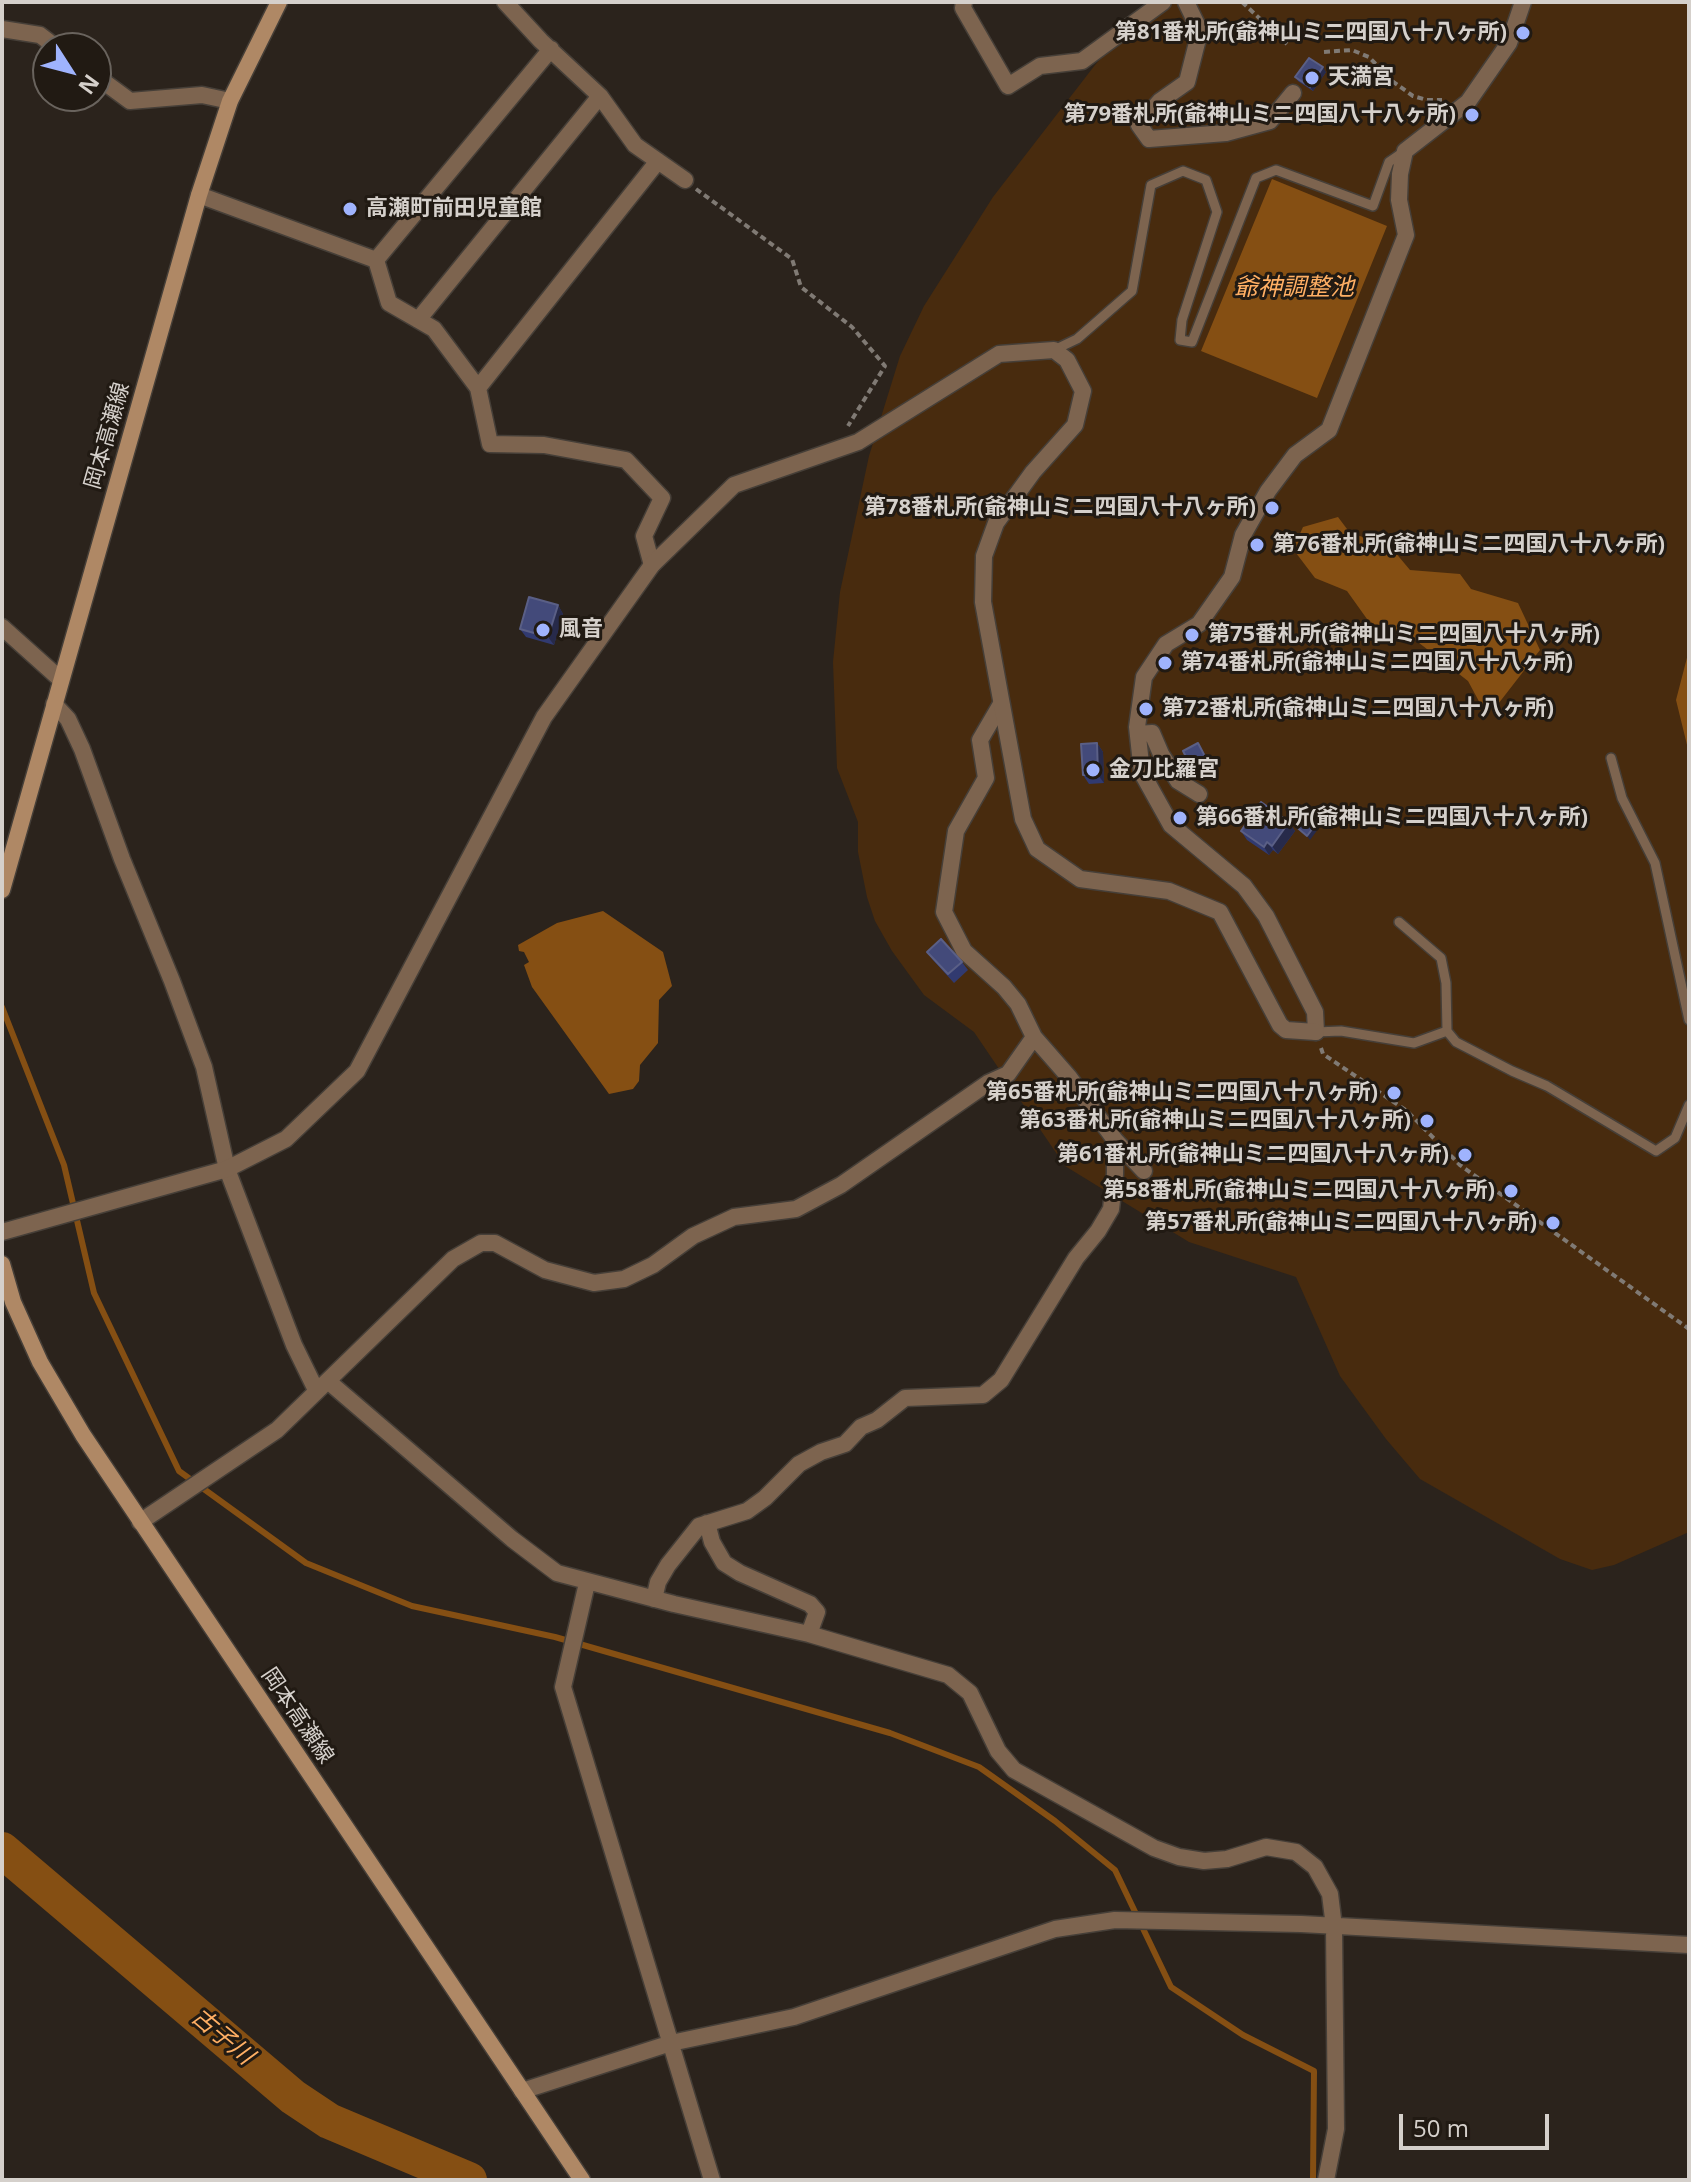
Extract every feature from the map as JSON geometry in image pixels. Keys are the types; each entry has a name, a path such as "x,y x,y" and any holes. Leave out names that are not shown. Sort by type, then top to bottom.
{"main road":[{"name":"岡本高瀬線","path":"2,890 199,195 230,101 279,2"},
{"name":"岡本高瀬線","path":"2,1264 13,1302 40,1362 83,1435 582,2180"}],"street":[{"path":"505,2 600,96 635,145 685,180"},
{"path":"964,2 963,8 1008,86 1040,66 1082,61 1163,2"},
{"path":"1186,2 1200,31 1187,82 1160,101 1139,125 1149,139 1226,133 1270,121 1293,93"},
{"path":"2,1232 227,1169 286,1139 357,1071 544,717 652,565 734,485 858,442 999,354 1054,350 1067,360 1083,391 1075,425 1033,472 996,523 984,556 983,602 1001,704 1023,819 1037,849 1080,879 1169,891 1220,912 1280,1025 1286,1030 1316,1032 1315,1012 1266,916 1244,886 1171,825 1142,773 1138,734 1144,677 1166,644 1199,624 1232,577 1243,535 1268,491 1295,455 1329,430 1406,235 1399,200 1405,151 1468,102 1509,43 1523,2"},
{"path":"2,29 32,34"},
{"path":"376,260 551,49"},
{"path":"112,88 130,101 202,95 230,101"},
{"path":"418,320 600,96"},
{"path":"478,388 658,161"},
{"path":"199,195 376,260"},
{"path":"376,260 389,303 434,329 478,388 490,444 544,445 626,460 662,498 644,536 652,565"},
{"path":"2,627 60,679"},
{"path":"54,704 68,719 82,749 122,859 172,981 204,1067 227,1169 298,1354 323,1386 557,1573 587,1583 809,1634 948,1675 970,1693 998,1751 1014,1770 1154,1848 1179,1857 1204,1861 1227,1859 1266,1847 1296,1852 1315,1867 1330,1894 1334,1927 1336,2129 1326,2180"},
{"path":"1001,704 980,740 986,778 956,831 944,912 964,951 1018,1004 1034,1037 1069,1077 1115,1140 1144,1171"},
{"path":"1138,734 1152,733 1178,781 1199,794"},
{"path":"140,1522 277,1430 453,1259 481,1243 495,1243 545,1270 594,1283 624,1279 653,1265 693,1236 734,1217 796,1209 841,1185 988,1083 1008,1074 1034,1037"},
{"path":"654,1599 658,1582 668,1565 699,1526 747,1511 765,1498 799,1464 845,1444 861,1427 877,1420 905,1398 983,1395 1001,1380 1076,1258 1111,1209 1115,1140"},
{"path":"707,1523 712,1542 724,1563 810,1604 817,1612 809,1634"},
{"path":"587,1583 563,1687 712,2180"},
{"path":"522,2091 671,2043 794,2017 1055,1929 1115,1920 1334,1927 1689,1945"}],"lane":[{"path":"1054,350 1077,339 1132,291 1151,185 1183,171 1206,180 1217,212 1182,320 1180,340 1192,342 1256,178 1276,170 1373,206 1389,162 1405,151"},
{"path":"1611,758 1622,798 1655,863 1689,1020"},
{"path":"1399,922 1441,958 1446,983 1447,1031 1456,1042 1547,1086 1656,1151 1675,1138 1689,1105"},
{"path":"1316,1032 1341,1031 1414,1043 1447,1031"}],"path":[{"path":"1242,2 1287,44"},
{"path":"1324,52 1352,50 1369,57 1392,81 1413,96 1427,100 1446,99"},
{"path":"685,180 792,259 801,287 852,327 885,366 848,426 858,442"},
{"path":"1316,1032 1323,1054 1407,1111 1460,1165 1689,1329"}],"shaded area":[{"path":"1152,2 1689,2 1689,1532 1614,1565 1592,1570 1560,1559 1420,1479 1340,1376 1296,1277 1189,1242 1065,1166 974,1032 924,995 892,951 875,921 867,897 858,852 858,822 837,768 833,662 840,592 869,456 900,356 924,306 993,197 1095,65"}],"water":[{"name":"爺神調整池","path":"1272,179 1387,226 1317,398 1201,351"},
{"path":"1338,517 1350,533 1389,545 1410,570 1460,574 1471,589 1518,603 1540,650 1495,708 1482,707 1468,681 1414,639 1396,641 1367,619 1347,591 1315,578 1293,549 1303,527"},
{"path":"1689,650 1689,753 1676,700"},
{"path":"603,911 663,952 672,986 659,1000 658,1043 640,1065 639,1081 633,1089 609,1094 532,987 524,965 529,962 524,952 519,951 518,945 557,923"}],"building":[{"name":"天満宮","path":"1309,58 1323,67 1310,87 1295,77"},
{"path":"529,597 558,605 548,637 520,629"},
{"path":"1097,743 1098,775 1083,775 1081,744"},
{"path":"1198,743 1209,764 1194,772 1183,751"},
{"path":"1261,802 1289,822 1272,846 1267,842 1264,847 1241,831"},
{"path":"1306,806 1321,817 1307,836 1293,824"},
{"path":"941,939 962,962 948,974 927,952"}],"waterway":[{"path":"2,1007 64,1165 94,1293 179,1471 306,1563 412,1606 555,1637 890,1733 979,1767 1055,1821 1115,1870 1171,1987 1243,2035 1314,2071 1313,2180"},
{"name":"古子川","path":"2,1850 293,2097 329,2121 469,2180"}],"place":[{"name":"第81番札所(爺神山ミニ四国八十八ヶ所)","path":"1523,33"},
{"name":"天満宮","path":"1312,78"},
{"name":"第79番札所(爺神山ミニ四国八十八ヶ所)","path":"1472,115"},
{"name":"高瀬町前田児童館","path":"350,209"},
{"name":"第78番札所(爺神山ミニ四国八十八ヶ所)","path":"1272,508"},
{"name":"第76番札所(爺神山ミニ四国八十八ヶ所)","path":"1257,545"},
{"name":"風音","path":"543,630"},
{"name":"第75番札所(爺神山ミニ四国八十八ヶ所)","path":"1192,635"},
{"name":"第74番札所(爺神山ミニ四国八十八ヶ所)","path":"1165,663"},
{"name":"第72番札所(爺神山ミニ四国八十八ヶ所)","path":"1146,709"},
{"name":"金刀比羅宮","path":"1093,770"},
{"name":"第66番札所(爺神山ミニ四国八十八ヶ所)","path":"1180,818"},
{"name":"第65番札所(爺神山ミニ四国八十八ヶ所)","path":"1394,1093"},
{"name":"第63番札所(爺神山ミニ四国八十八ヶ所)","path":"1427,1121"},
{"name":"第61番札所(爺神山ミニ四国八十八ヶ所)","path":"1465,1155"},
{"name":"第58番札所(爺神山ミニ四国八十八ヶ所)","path":"1511,1191"},
{"name":"第57番札所(爺神山ミニ四国八十八ヶ所)","path":"1553,1223"}]}
